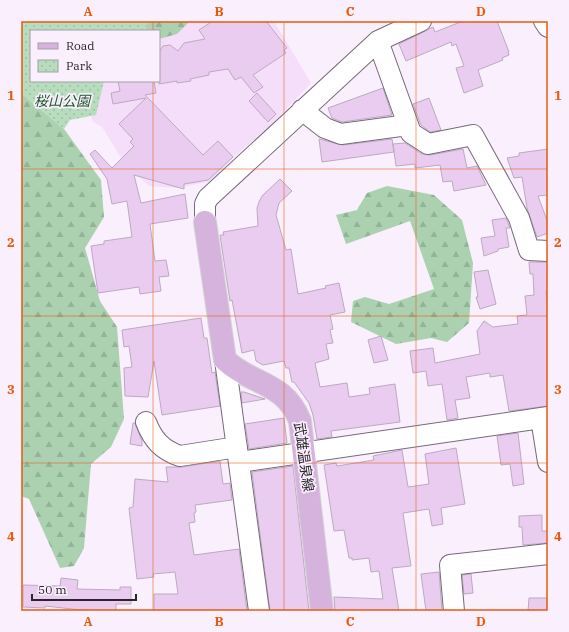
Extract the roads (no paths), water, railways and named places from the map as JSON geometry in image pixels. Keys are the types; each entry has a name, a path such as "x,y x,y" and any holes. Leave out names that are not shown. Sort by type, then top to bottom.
{"main road":[{"path":"205,222 225,360"},
{"name":"武雄温泉線","path":"225,360 234,369 278,391 289,400 300,421 322,611"}],"street":[{"path":"205,222 205,204 208,198 302,110 378,41 421,21"},
{"path":"544,21 548,27"},
{"path":"378,41 411,133 428,144 473,135 519,218 529,250 548,251"},
{"path":"302,110 325,128 341,134 408,125"},
{"path":"225,360 259,611"},
{"path":"146,422 156,442 167,451 180,456 305,454 544,417 548,462"},
{"path":"454,611 450,564 548,554"}],"park label":[{"name":"桜山公園","path":"62,101"}]}
